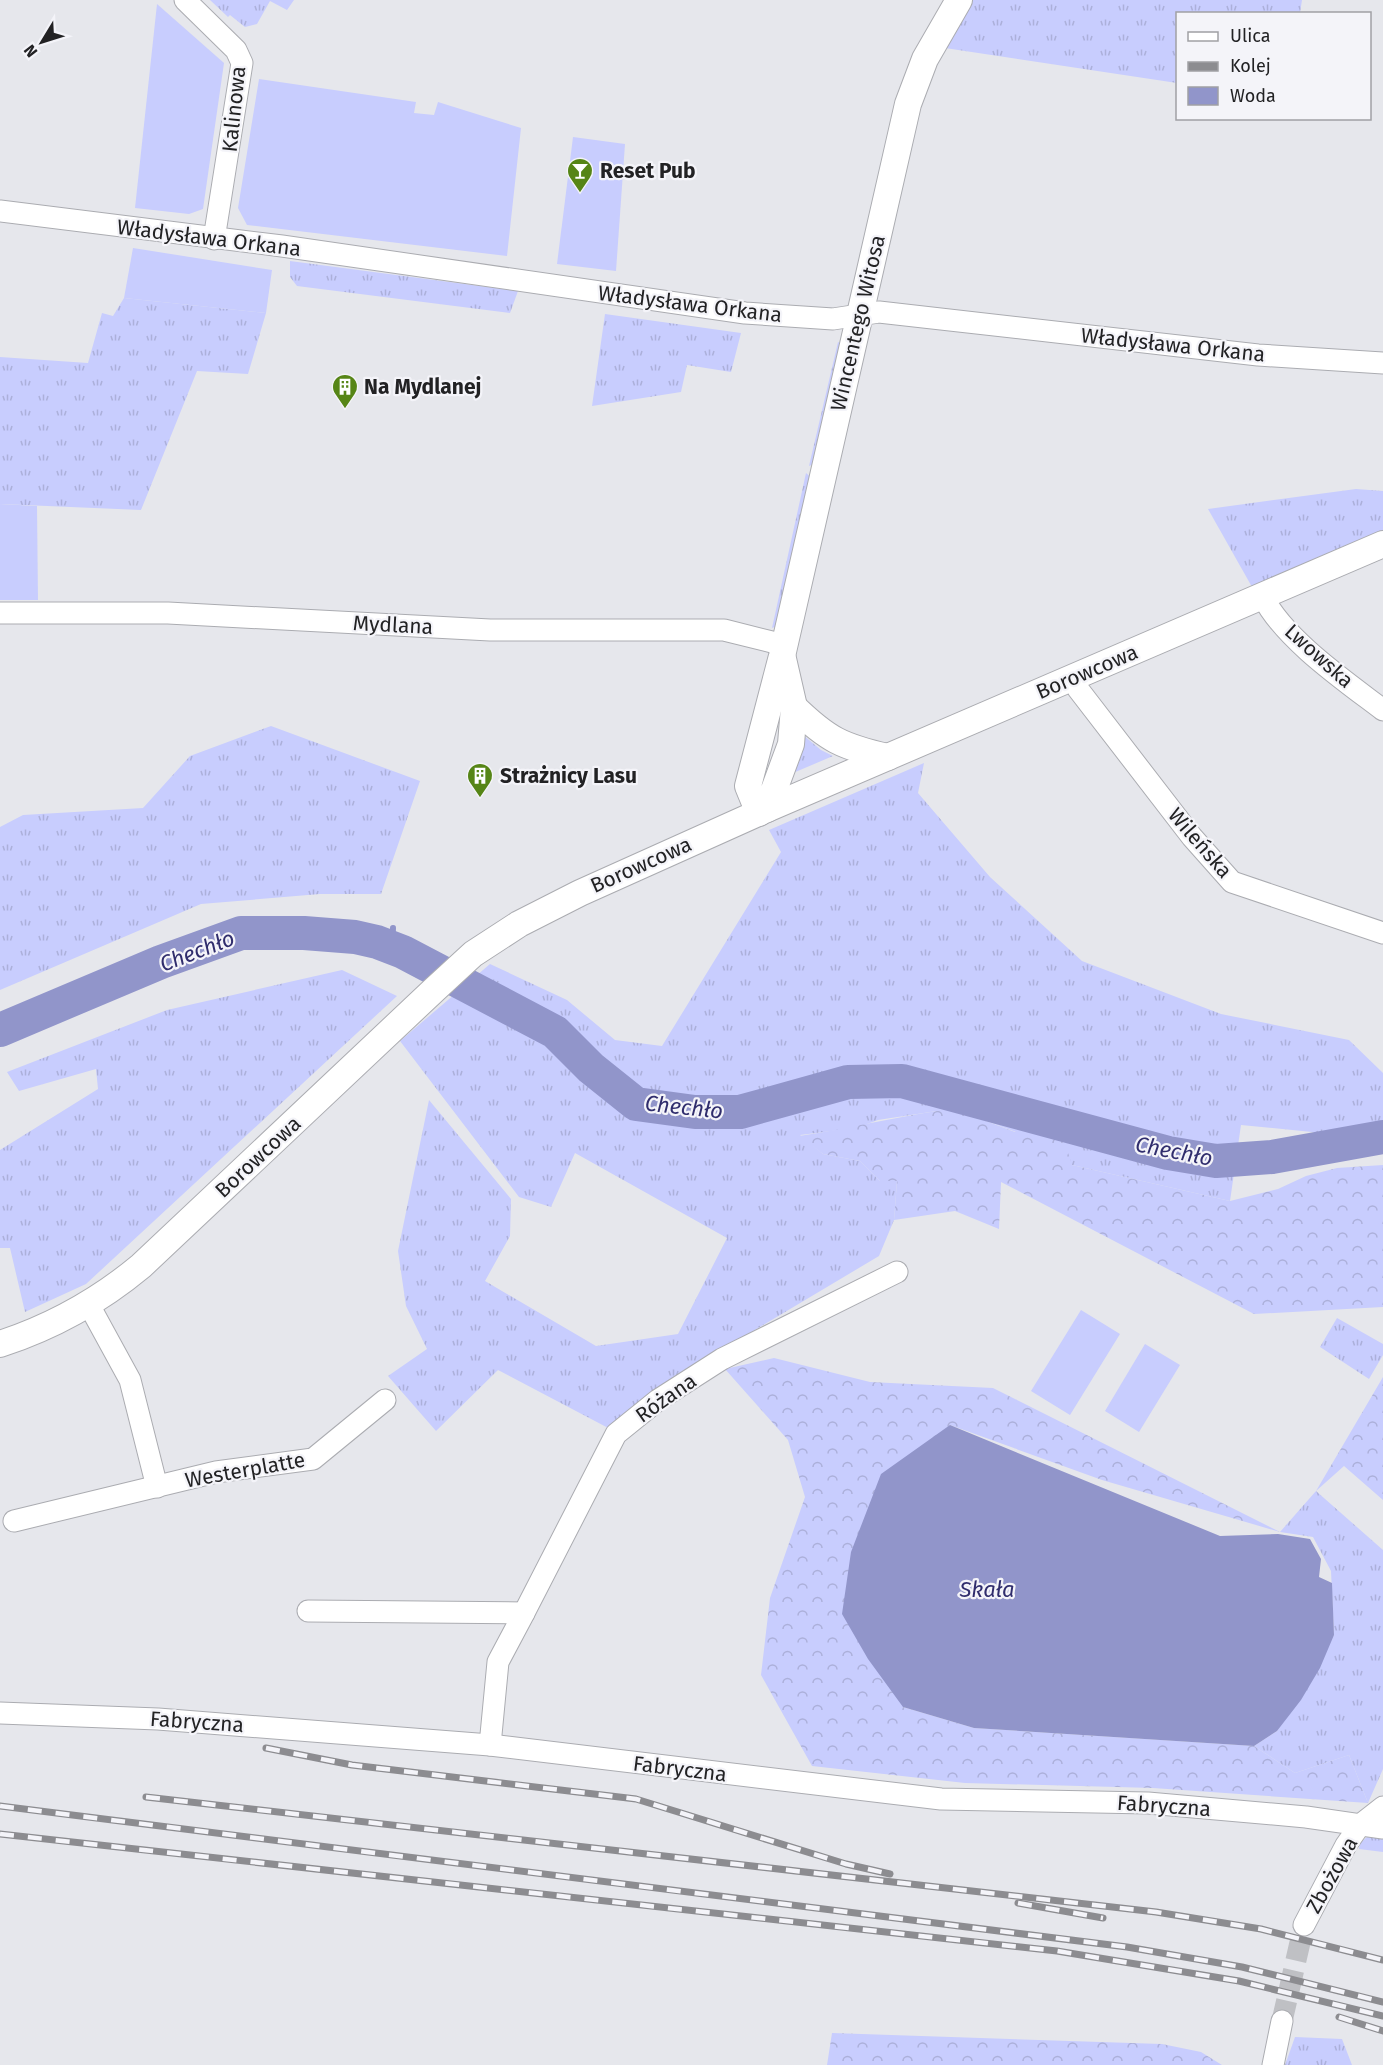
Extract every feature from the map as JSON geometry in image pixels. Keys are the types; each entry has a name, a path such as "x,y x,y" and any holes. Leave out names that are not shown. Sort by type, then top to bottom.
{"street":[{"name":"Kalinowa","path":"185,0 236,50 242,63 214,239"},
{"name":"Wincentego Witosa","path":"729,826 748,786 783,651 908,105 925,59 959,0"},
{"name":"Władysława Orkana","path":"0,211 745,313 818,319 860,317 879,312 1258,355 1383,363"},
{"name":"Borowcowa","path":"0,1344 46,1327 88,1305 141,1266 473,954 519,924 580,892 763,811 1383,544"},
{"name":"Lwowska","path":"1263,597 1269,609 1309,651 1383,710"},
{"name":"Mydlana","path":"0,613 168,613 490,630 724,630 783,651"},
{"name":"Wincentego Witosa","path":"763,811 791,744 794,707 783,651"},
{"name":"Wileńska","path":"1073,677 1078,689 1192,837 1232,882 1383,933"},
{"path":"794,707 822,734 862,752 888,757"},
{"path":"748,786 763,811"},
{"name":"Różana","path":"490,1745 498,1662 616,1434 658,1400 722,1359 897,1272"},
{"name":"Westerplatte","path":"88,1305 130,1380 157,1487"},
{"name":"Westerplatte","path":"14,1521 216,1472 313,1459 385,1400"},
{"path":"308,1611 524,1613"},
{"name":"Fabryczna","path":"0,1713 158,1719 490,1745 941,1799 1148,1803 1306,1817 1383,1828"},
{"path":"1360,1825 1383,1807"},
{"name":"Zbożowa","path":"1304,1925 1346,1845 1360,1825"},
{"path":"1273,2065 1282,2021"}],"green space":[{"path":"210,0 294,0 287,10 270,1 257,24 245,27 230,15 228,17"},
{"path":"970,0 1302,0 1300,12 1176,12 1176,83 945,48"},
{"path":"157,4 224,63 203,209 189,214 135,208"},
{"path":"259,79 416,102 414,113 434,115 438,102 521,128 507,256 247,225 238,208"},
{"path":"573,137 625,144 616,271 557,264"},
{"path":"133,248 272,270 266,313 124,298"},
{"path":"290,261 518,291 510,313 297,286 290,277"},
{"path":"124,298 266,313 248,374 197,371 141,510 0,504 0,357 88,363 102,313 113,316"},
{"path":"605,314 741,333 731,372 687,365 681,392 592,406"},
{"path":"838,342 840,343 816,463 809,466"},
{"path":"806,473 813,479 777,626 772,628"},
{"path":"1356,489 1383,491 1383,534 1252,587 1208,509"},
{"path":"0,504 37,506 38,600 0,600"},
{"path":"271,726 420,781 381,894 320,894 201,904 0,990 0,827 23,815 143,808 190,756"},
{"path":"797,730 821,750 833,756 786,776"},
{"path":"924,763 918,793 990,877 1082,961 1221,1014 1349,1040 1383,1073 1383,1126 1332,1134 1241,1125 1230,1201 1072,1165 1016,1132 960,1111 937,1111 878,1120 856,1128 800,1135 823,1154 860,1161 880,1181 897,1181 894,1220 879,1256 708,1358 612,1430 498,1370 436,1431 388,1376 427,1349 406,1306 398,1251 429,1100 511,1199 510,1236 485,1281 596,1346 678,1334 727,1238 575,1153 551,1207 519,1197 400,1041 490,964 567,1000 615,1040 662,1046 781,852 769,830"},
{"path":"342,970 397,996 86,1284 25,1312 10,1248 0,1248 0,1150 98,1089 96,1069 19,1091 7,1072 167,1010"},
{"path":"937,1111 960,1111 1015,1132 1027,1123 1060,1128 1072,1165 1230,1201 1278,1189 1306,1176 1337,1168 1383,1165 1383,1307 1254,1314 1001,1182 999,1229 955,1211 894,1220 897,1181 880,1181 860,1161 823,1154 799,1136"},
{"path":"1081,1310 1120,1334 1070,1415 1031,1391"},
{"path":"1337,1318 1383,1344 1383,1355 1369,1379 1320,1347"},
{"path":"1145,1344 1180,1365 1139,1432 1105,1411"},
{"path":"774,1358 870,1382 993,1388 1280,1532 1102,1480 950,1425 903,1707 974,1728 1254,1746 1295,1773 1349,1755 1368,1803 1153,1788 965,1783 812,1766 761,1675 770,1598 805,1497 788,1440 725,1369"},
{"path":"1383,1377 1383,1500 1344,1466 1316,1491"},
{"path":"1316,1491 1383,1550 1383,1769 1368,1803 1349,1755 1295,1773 1254,1746 1277,1731 1334,1635 1331,1571 1313,1537 1280,1532"},
{"path":"1367,1837 1383,1838 1383,1852 1359,1849 1360,1843"},
{"path":"832,2033 1162,2044 1201,2052 1222,2065 827,2065"},
{"path":"1295,2037 1342,2039 1352,2065 1285,2065"}],"water":[{"name":"Skała","path":"950,1425 1220,1536 1278,1534 1310,1539 1321,1559 1319,1577 1332,1583 1334,1635 1320,1668 1301,1700 1277,1731 1254,1746 974,1728 903,1707 868,1659 842,1614 851,1552 881,1474"}],"waterway":[{"path":"392,947 393,928"},
{"name":"Chechło","path":"0,1030 161,962 241,933 304,933 355,937 403,952 555,1032 591,1068 636,1104 695,1112 740,1112 848,1082 902,1081 1168,1153 1216,1161 1272,1157 1383,1137"}],"tunnel":[{"path":"1282,2021 1304,1925"}],"railway":[{"path":"266,1748 352,1765 636,1799 846,1864 890,1874"},
{"path":"146,1797 1156,1912 1261,1929 1383,1960"},
{"path":"0,1806 1127,1947 1242,1967 1383,2002"},
{"path":"0,1834 1057,1951 1239,1981 1383,2016"},
{"path":"1018,1903 1103,1918"},
{"path":"1339,2017 1383,2031"}],"place":[{"name":"Reset Pub","path":"580,194"},
{"name":"Na Mydlanej","path":"345,410"},
{"name":"Strażnicy Lasu","path":"480,799"}]}
